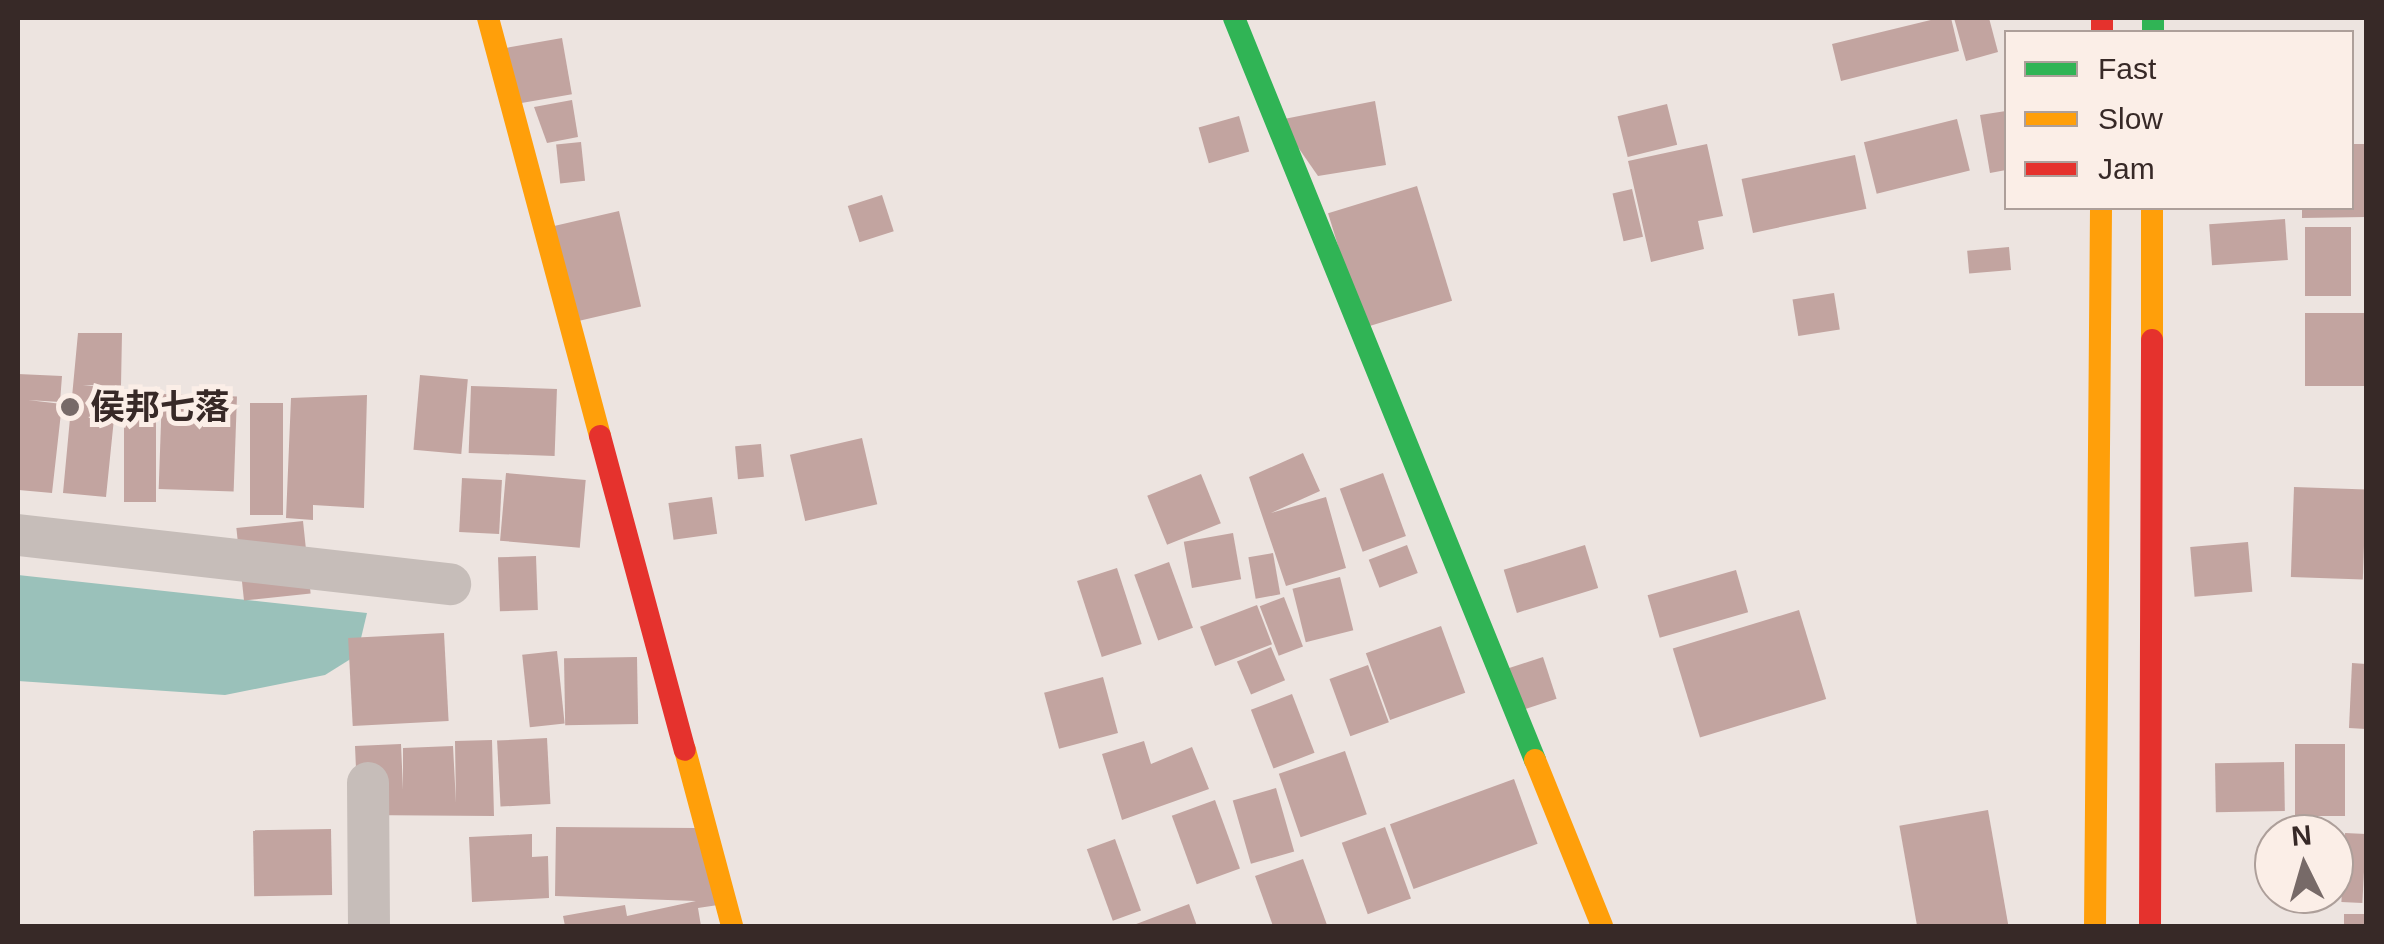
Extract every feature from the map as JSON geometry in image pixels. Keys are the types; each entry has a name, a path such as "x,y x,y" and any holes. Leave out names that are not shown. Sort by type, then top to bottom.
{"street":[{"path":"488,18 732,926"},
{"path":"1234,18 1602,926"},
{"path":"2095,926 2100,210"},
{"path":"2150,926 2152,210"},
{"path":"18,535 450,584"},
{"path":"368,783 369,926"}],"water":[{"path":"18,575 367,613 357,655 325,675 225,695 18,681"}],"building":[{"path":"1951,18 1959,51 1841,81 1832,44"},
{"path":"1954,18 1989,18 1998,52 1966,61"},
{"path":"562,38 572,94 516,104 506,48"},
{"path":"572,100 578,137 547,143 534,107"},
{"path":"1375,101 1386,165 1318,176 1279,120"},
{"path":"1667,104 1677,145 1628,157 1618,116"},
{"path":"2004,111 2004,170 1990,173 1980,115"},
{"path":"1239,116 1249,152 1209,163 1199,128"},
{"path":"1957,119 1970,170 1877,194 1864,142"},
{"path":"581,142 585,181 560,183 556,145"},
{"path":"1707,144 1723,216 1698,221 1704,249 1651,262 1628,161"},
{"path":"2354,144 2366,144 2366,217 2302,218 2302,210 2354,210"},
{"path":"1855,155 1866,209 1753,233 1742,179"},
{"path":"1417,186 1452,301 1363,328 1328,213"},
{"path":"1632,189 1643,237 1624,241 1613,193"},
{"path":"882,195 894,231 860,242 848,206"},
{"path":"619,211 641,306 562,325 540,229"},
{"path":"2285,219 2288,260 2212,265 2209,224"},
{"path":"2305,227 2351,227 2351,296 2305,296"},
{"path":"2009,247 2011,270 1969,274 1967,251"},
{"path":"1834,293 1840,330 1798,336 1793,300"},
{"path":"2305,313 2366,313 2366,386 2305,386"},
{"path":"78,333 122,333 121,386 83,385 117,389 106,497 63,493"},
{"path":"18,374 62,376 60,402 28,400 62,404 52,493 19,490"},
{"path":"420,375 468,379 461,454 413,450"},
{"path":"471,386 557,389 555,456 469,453"},
{"path":"124,393 156,393 156,502 124,502"},
{"path":"162,394 237,397 234,492 159,489"},
{"path":"367,395 364,508 313,505 313,520 286,518 291,398"},
{"path":"250,403 283,403 283,515 250,515"},
{"path":"862,438 877,504 805,521 790,455"},
{"path":"761,444 764,477 738,479 735,446"},
{"path":"1303,453 1320,491 1271,513 1326,497 1346,568 1286,586 1249,477"},
{"path":"506,473 586,480 580,548 500,541"},
{"path":"1383,473 1406,536 1363,552 1340,489"},
{"path":"1201,474 1221,523 1167,545 1147,496"},
{"path":"462,478 502,480 499,534 459,532"},
{"path":"2294,487 2366,490 2363,579 2291,577"},
{"path":"712,497 717,534 674,540 668,503"},
{"path":"303,521 311,594 244,601 236,528"},
{"path":"1233,533 1241,579 1192,588 1184,542"},
{"path":"2248,542 2252,592 2195,597 2190,547"},
{"path":"1407,545 1418,573 1379,588 1369,560"},
{"path":"1585,545 1598,588 1517,613 1504,570"},
{"path":"1273,553 1280,594 1256,599 1248,557"},
{"path":"536,556 538,610 500,611 498,557"},
{"path":"1169,562 1193,628 1158,640 1134,575"},
{"path":"1117,568 1142,644 1102,657 1077,581"},
{"path":"1736,570 1748,612 1660,638 1648,595"},
{"path":"1340,577 1353,630 1306,642 1292,589"},
{"path":"1284,597 1303,646 1279,656 1260,606"},
{"path":"1257,605 1272,644 1215,666 1200,627"},
{"path":"1799,610 1826,699 1700,738 1673,649"},
{"path":"1441,626 1465,693 1390,720 1366,653"},
{"path":"444,633 449,721 353,726 348,638"},
{"path":"1271,647 1285,680 1251,695 1237,661"},
{"path":"557,651 565,724 530,727 522,655"},
{"path":"637,657 638,724 565,725 564,658"},
{"path":"1543,657 1557,699 1520,711 1507,669"},
{"path":"2352,663 2366,664 2366,729 2349,728"},
{"path":"1368,665 1389,722 1350,736 1329,679"},
{"path":"1103,677 1118,733 1059,749 1044,693"},
{"path":"1292,694 1315,753 1273,769 1251,710"},
{"path":"547,738 550,804 501,807 497,741"},
{"path":"492,740 494,816 358,815 355,746 401,744 403,790 403,748 453,746 456,803 455,741"},
{"path":"1144,741 1151,764 1192,747 1209,789 1122,820 1102,754"},
{"path":"2295,744 2345,744 2345,814 2295,814"},
{"path":"1345,751 1367,814 1301,837 1279,774"},
{"path":"2284,762 2285,811 2216,812 2215,763"},
{"path":"1514,779 1538,844 1414,889 1390,824"},
{"path":"1276,788 1294,851 1251,864 1233,800"},
{"path":"1215,800 1240,869 1197,884 1172,816"},
{"path":"1988,810 2008,926 1917,926 1899,826"},
{"path":"556,827 696,828 718,905 698,908 701,926 565,926 563,916 625,905 627,916 696,901 555,896"},
{"path":"1385,827 1411,898 1368,914 1342,843"},
{"path":"331,829 332,895 254,896 253,830"},
{"path":"2354,833 2366,834 2362,903 2354,903"},
{"path":"532,834 532,857 548,856 549,898 472,902 469,837"},
{"path":"1115,839 1141,910 1113,921 1087,849"},
{"path":"1303,859 1327,925 1273,926 1255,876"},
{"path":"1189,904 1197,926 1131,926"},
{"path":"2344,914 2366,914 2366,926 2344,926"}],"traffic: fast":[{"path":"1234,18 1535,760"},
{"path":"2153,18 2153,30"}],"traffic: slow":[{"path":"488,18 600,436"},
{"path":"2095,926 2101,210"},
{"path":"2152,210 2152,340"},
{"path":"685,750 732,926"},
{"path":"1535,760 1602,926"}],"traffic: jam":[{"path":"2102,18 2102,30"},
{"path":"2150,926 2152,340"},
{"path":"600,436 685,750"}],"place":[{"name":"侯邦七落","path":"70,407"}]}
